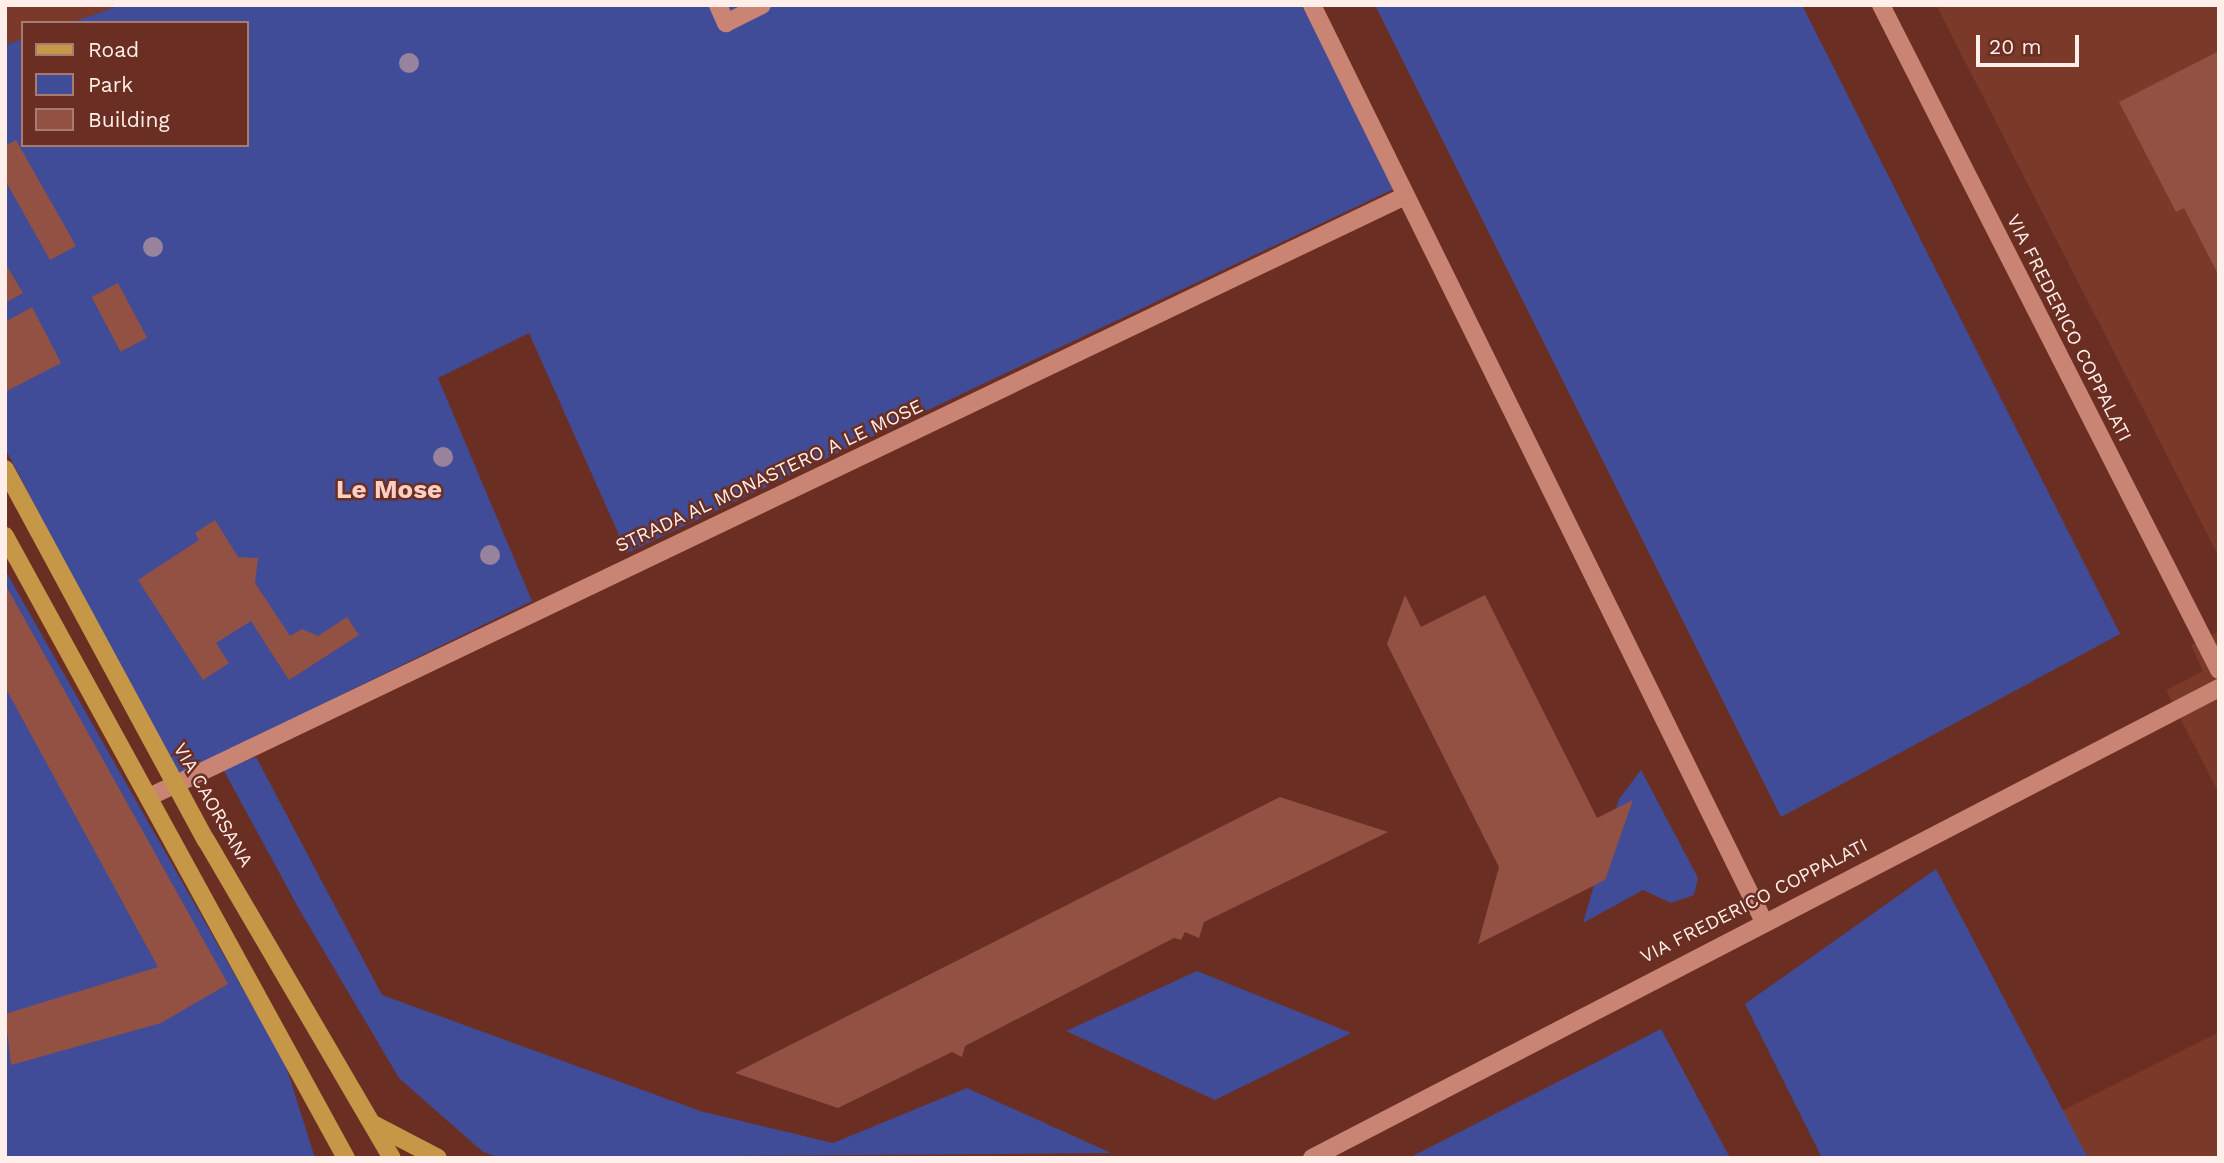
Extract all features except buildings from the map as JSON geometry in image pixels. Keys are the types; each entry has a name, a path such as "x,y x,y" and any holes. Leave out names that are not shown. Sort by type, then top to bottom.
{"main road":[{"name":"VIA CAORSANA","path":"5,469 175,783 392,1158"},
{"path":"5,536 151,796 346,1158"},
{"path":"373,1124 438,1158"}],"street":[{"path":"718,5 726,23 762,5"},
{"path":"1312,5 1763,920"},
{"name":"VIA FREDERICO COPPALATI","path":"1881,5 2219,670"},
{"name":"STRADA AL MONASTERO A LE MOSE","path":"151,796 1405,196"},
{"name":"VIA FREDERICO COPPALATI","path":"1312,1158 1763,920 2219,688"}],"shaded area":[{"path":"5,5 121,5 76,21 21,21 21,40 5,45"},
{"path":"1936,5 2219,5 2219,557"},
{"path":"2219,631 2219,794 2166,690 2203,671 2191,645"},
{"path":"2219,1032 2219,1158 2083,1158 2059,1112"}],"green space":[{"path":"121,5 1311,5 1402,185 627,553 529,333 438,378 532,601 175,777 5,448 5,45 21,40 21,147 248,147 248,21 76,21"},
{"path":"1375,5 1802,5 2120,634 1781,817"},
{"path":"5,570 285,1063 315,1158 5,1158"},
{"path":"256,757 382,995 700,1111 833,1143 967,1088 1111,1153 501,1158 483,1152 399,1078 299,909 223,769"},
{"path":"1641,770 1698,878 1694,895 1671,903 1643,890 1583,923 1619,799"},
{"path":"1936,869 2088,1158 1822,1158 1745,1004"},
{"path":"1197,971 1351,1033 1215,1100 1066,1031"},
{"path":"1661,1029 1730,1158 1409,1158"}],"district":[{"name":"Le Mose","path":"389,490"}]}
